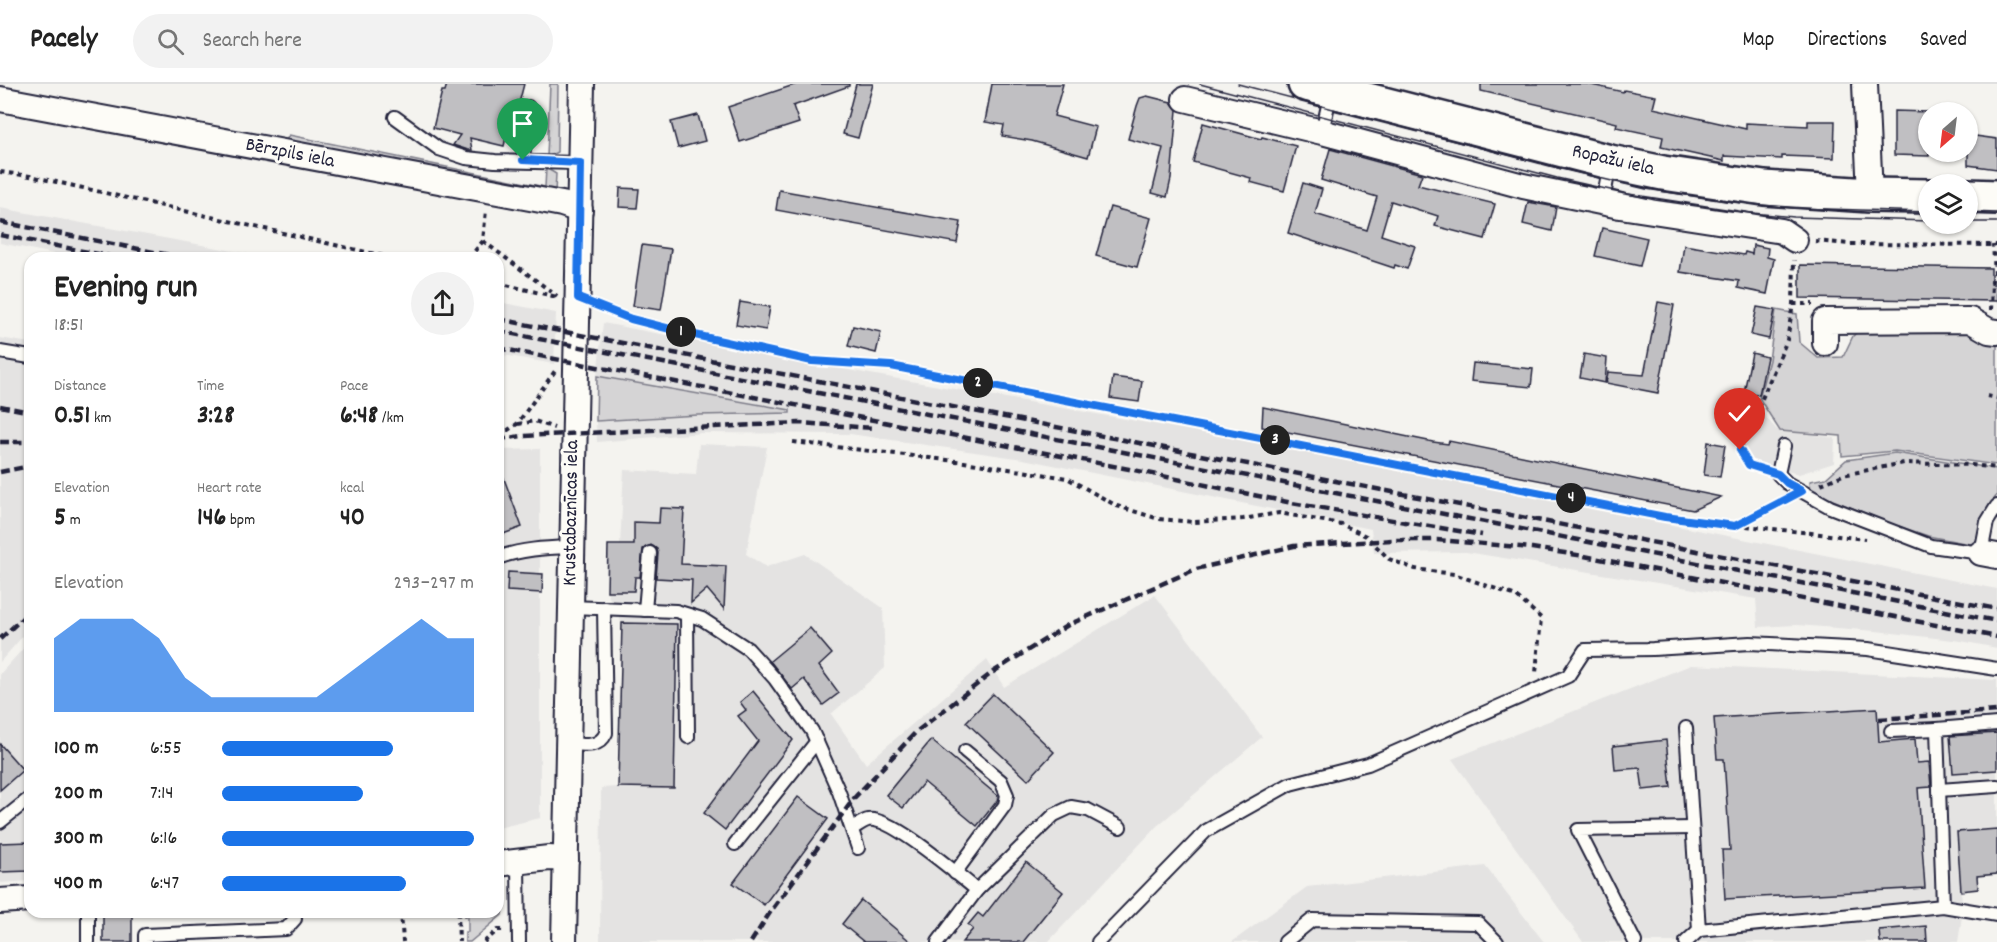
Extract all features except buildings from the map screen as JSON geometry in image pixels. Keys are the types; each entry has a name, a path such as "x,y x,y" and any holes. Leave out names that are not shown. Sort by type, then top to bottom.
{"street":[{"name":"Krustabaznīcas iela","path":"564,942 582,84"},
{"path":"1865,84 1870,195"},
{"name":"Ropažu iela","path":"1314,86 1382,94 1610,162 1663,173 1764,188 1918,196"},
{"name":"Ropažu iela","path":"1196,95 1322,132 1523,186 1603,202 1782,231 1795,240"},
{"name":"Bērzpils iela","path":"0,99 562,204 580,210"},
{"path":"1978,196 1997,196"},
{"path":"1825,343 1825,321 1970,320 1993,331"},
{"path":"508,863 549,858 566,859"},
{"path":"0,901 24,899"}],"lane":[{"path":"1314,86 1322,132"},
{"path":"523,160 528,107"},
{"path":"395,117 439,149 466,158 580,163"},
{"path":"1603,202 1610,162"},
{"path":"0,352 24,356"},
{"path":"1785,446 1778,474 1787,483 1830,507 1931,546 1989,555 1987,522 1997,506"},
{"path":"504,556 571,547"},
{"path":"645,610 650,553"},
{"path":"570,607 676,611 702,619 748,649 775,679 813,731 839,792 858,848"},
{"path":"568,742 596,744 603,740 606,733 604,608"},
{"path":"687,615 688,737"},
{"path":"1098,942 1206,831 1290,784 1368,764 1568,676 1585,650 1653,649 1750,643 1868,649 1997,669"},
{"path":"1891,731 1997,724"},
{"path":"1686,728 1699,930"},
{"path":"1937,729 1943,906"},
{"path":"735,844 817,741"},
{"path":"955,873 1005,805 1007,795 1001,782 965,751"},
{"path":"1939,790 1997,786"},
{"path":"0,822 24,803"},
{"path":"938,942 977,890 1054,815 1071,807 1088,810 1120,827"},
{"path":"852,829 869,820 881,821 897,828 977,890"},
{"path":"1635,942 1578,830 1692,828"},
{"path":"508,863 519,942"},
{"path":"1686,942 1699,930 1943,906 1997,915"},
{"path":"88,918 88,942"},
{"path":"145,942 145,935 286,929 295,918"},
{"path":"1285,942 1312,920 1478,923 1497,942"}],"path":[{"path":"0,172 30,176 366,252"},
{"path":"474,252 483,241 488,191"},
{"path":"1778,474 1749,465 1740,450 1787,340 1793,304 1795,240 1850,244 1995,245 1995,273 1992,281 1993,331"},
{"path":"483,241 498,252"},
{"path":"504,257 560,298 504,284"},
{"path":"578,298 631,319 812,361 891,366 1665,517 1875,540"},
{"path":"504,430 517,424 554,372 559,369"},
{"path":"1987,396 1997,398"},
{"path":"517,424 535,421 558,429"},
{"path":"793,442 964,462 1067,478 1117,506 1159,519 1194,522 1243,519 1279,513 1341,524 1366,536 1389,560 1415,569 1454,574 1516,596 1541,618 1534,691"},
{"path":"1735,526 1802,491 1844,475 1904,463 1997,468"},
{"path":"401,918 403,942"},
{"path":"458,918 459,942"},
{"path":"484,942 498,930 506,930"}],"shaded area":[{"path":"550,84 558,84 557,152 547,157"},
{"path":"289,135 545,187 546,168 556,174 555,192 285,142"},
{"path":"0,208 238,252 44,252 0,243"},
{"path":"504,303 556,313 554,364 504,355"},
{"path":"1776,310 1797,314 1799,342 1818,358 1843,357 1853,336 1858,332 1971,331 1997,338 1997,465 1895,451 1842,456 1841,436 1780,431 1759,398 1769,360"},
{"path":"603,323 859,372 1210,434 1997,589 1997,648 1961,641 1876,631 1797,625 1758,627 1756,599 1466,552 1374,553 1371,529 1023,459 850,434 702,433 597,442 596,421 790,413 790,410 597,376"},
{"path":"0,338 24,342 24,635 0,662"},
{"path":"597,376 790,410 790,413 596,421"},
{"path":"1748,397 1777,430 1835,438 1834,463 1799,474 1756,464 1740,439"},
{"path":"699,444 767,447 746,554 766,567 805,554 883,608 885,668 831,714 866,764 987,660 1004,687 1155,595 1262,737 1157,826 1048,942 600,942 601,788 618,787 622,623 607,591 620,545 624,470 696,474"},
{"path":"540,449 540,818 504,827 504,450"},
{"path":"1895,453 1997,469 1997,495 1986,511 1980,546 1928,536 1889,523 1811,491 1810,481 1826,478 1846,460"},
{"path":"24,648 24,881 0,883 0,674"},
{"path":"1691,665 1997,680 1997,874 1978,876 1978,889 1961,891 1963,910 1958,942 1583,942 1452,759"},
{"path":"1485,866 1544,942 1232,942 1307,887"},
{"path":"468,918 498,918 470,942 465,942 465,932 468,932"}],"tram line":[{"path":"1200,84 1557,178 1655,200 1794,217 1918,221"},
{"path":"1238,84 1561,169 1646,189 1732,202 1793,208 1918,212"},
{"path":"1978,212 1997,213"},
{"path":"1978,222 1997,222"}],"railway":[{"path":"0,222 154,252"},
{"path":"0,235 88,252"},
{"path":"504,320 1997,609"},
{"path":"504,332 1997,621"},
{"path":"504,349 1129,469 1292,503 1482,535"},
{"path":"0,406 24,411"},
{"path":"504,438 799,423 873,428"},
{"path":"0,442 24,442"},
{"path":"0,472 24,467"},
{"path":"751,942 771,911 855,797 916,732 993,672 1068,625 1196,569 1294,546 1393,540 1437,540 1532,548 1584,556 1997,637"},
{"path":"0,639 24,617"},
{"path":"1879,719 1997,711"}],"route":[{"path":"523,160 580,163 578,298 631,319 686,333 812,361 891,366 1665,517 1735,526 1802,491 1787,483 1778,474 1749,465 1740,450"}]}
